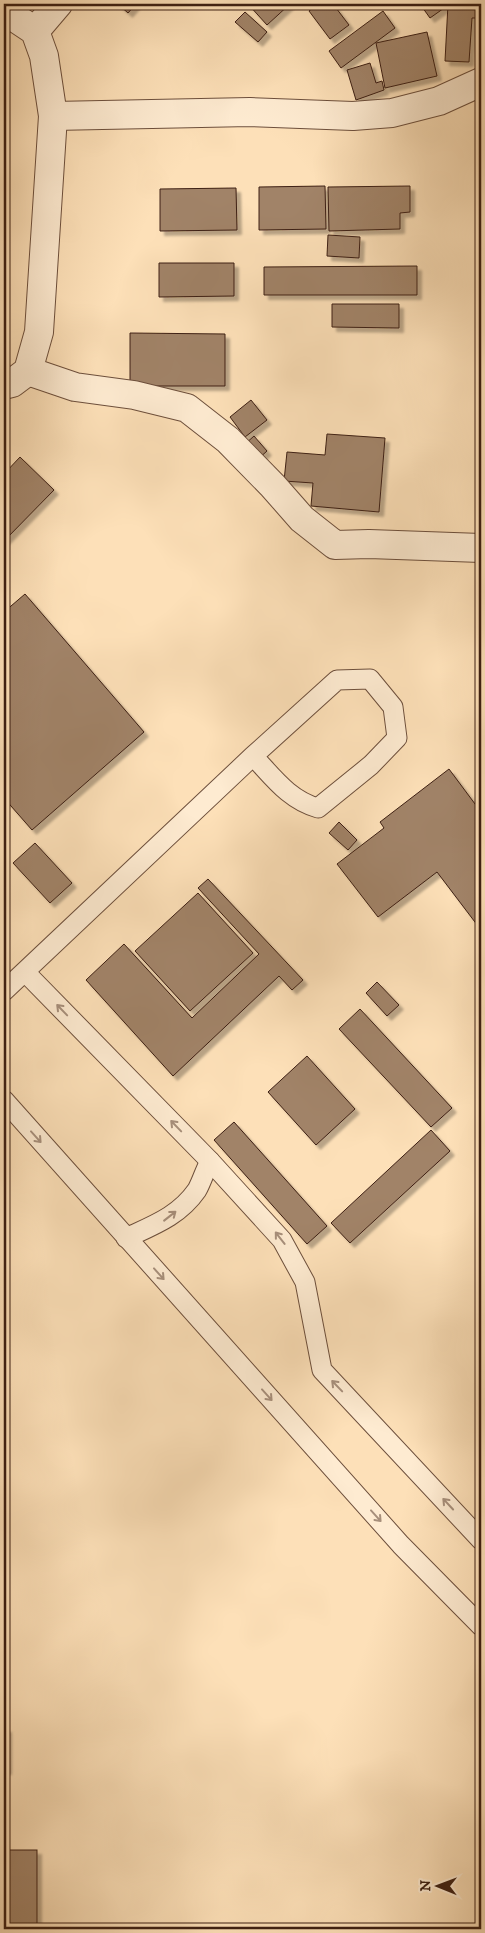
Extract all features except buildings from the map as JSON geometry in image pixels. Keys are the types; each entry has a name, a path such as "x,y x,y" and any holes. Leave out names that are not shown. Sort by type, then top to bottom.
{"street":[{"path":"34,31 58,4"},
{"path":"4,14 11,15 34,31 44,56 53,116 39,332 28,372 12,383 4,385"},
{"path":"53,116 250,112 354,116 392,113 439,101 481,82"},
{"path":"28,372 75,387 134,396 187,408 228,440 302,519 335,544 481,548"}],"lane":[{"path":"4,991 253,756 337,680 370,679 393,707 397,738 371,765 318,808 305,804 286,792 253,756"},
{"path":"25,972 210,1161 282,1240 305,1282 322,1370 481,1540"},
{"path":"4,1100 401,1545 481,1626"},
{"path":"126,1238 162,1222 180,1209 197,1189 210,1161"}]}
